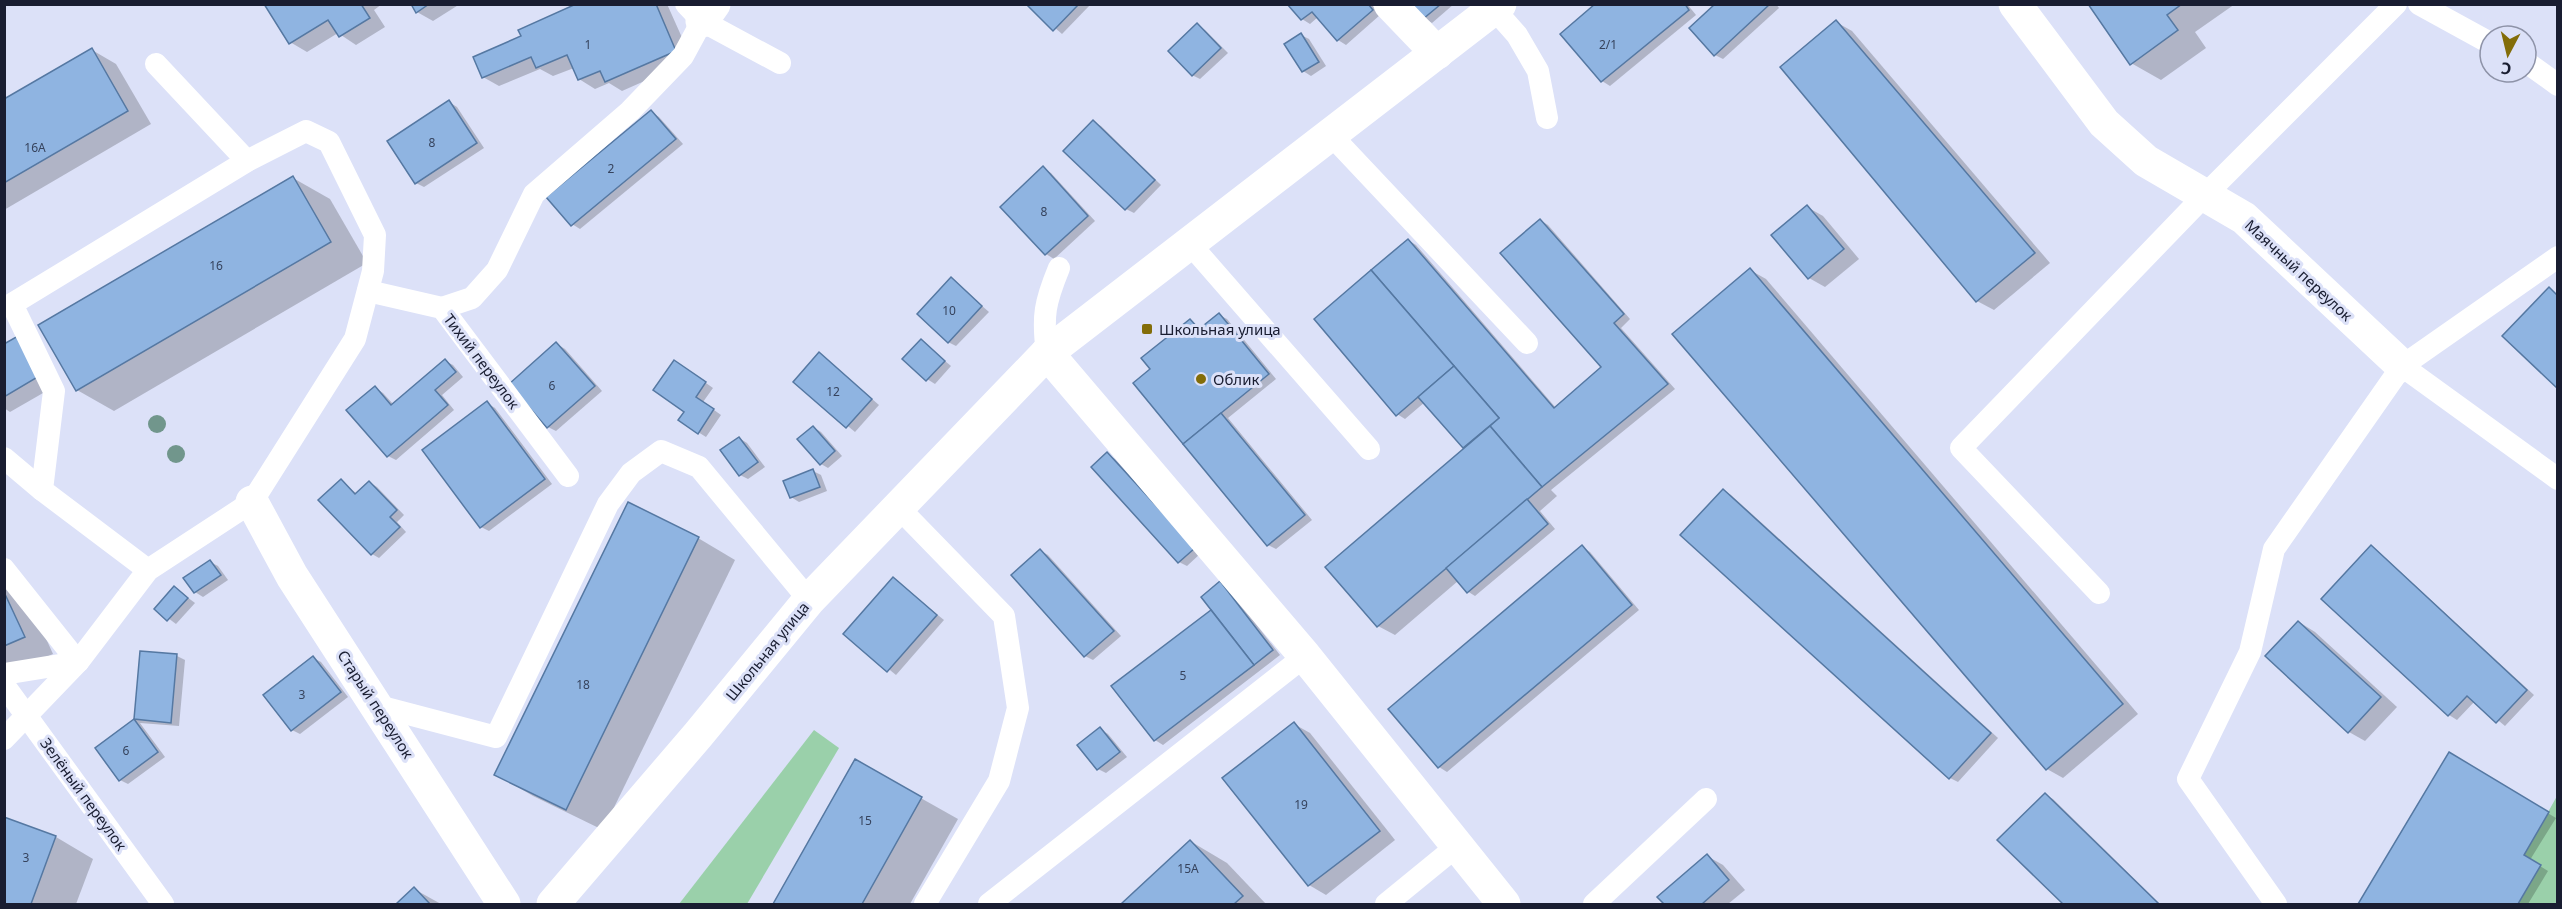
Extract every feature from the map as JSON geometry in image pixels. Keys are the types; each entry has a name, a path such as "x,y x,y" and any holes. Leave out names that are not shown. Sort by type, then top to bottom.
{"street":[{"path":"1390,4 1437,53"},
{"name":"Маячный переулок","path":"2015,4 2104,123 2146,161 2244,218 2402,366"},
{"name":"Школьная улица","path":"553,904 698,735 809,600 1047,353 1497,7"},
{"path":"1047,353 1305,656 1504,904"},
{"name":"Старый переулок","path":"252,502 292,576 504,904"}],"lane":[{"path":"2099,593 1961,448 2205,195 2396,4"},
{"path":"2419,4 2478,36"},
{"path":"1497,7 1538,71 1547,118"},
{"path":"442,308 471,298 497,270 534,194 630,111 683,56 701,10 780,63"},
{"path":"156,64 247,161"},
{"path":"2538,71 2558,85"},
{"path":"4,738 78,662 148,570 252,502 355,339 373,271 375,235 329,142 306,131 247,161 8,307 54,391 42,490"},
{"path":"1331,135 1527,343"},
{"path":"1190,244 1369,449"},
{"path":"2277,904 2188,779 2250,652 2274,549 2402,366 2558,256"},
{"path":"1047,353 1043,323 1050,291 1059,268"},
{"name":"Тихий переулок","path":"368,291 442,308 568,476"},
{"path":"2402,366 2558,479"},
{"path":"378,706 496,737 609,504 631,473 661,451 699,467 809,600"},
{"path":"4,458 42,490 148,570"},
{"path":"898,507 1004,616 1018,708 999,781 925,904"},
{"path":"4,569 78,662"},
{"path":"989,904 1305,656"},
{"path":"4,674 78,662"},
{"name":"Зелёный переулок","path":"4,684 164,904"},
{"path":"1594,904 1706,798"},
{"path":"1386,904 1457,846"}],"green space":[{"path":"814,730 839,748 747,904 679,904"},
{"path":"2557,796 2557,904 2518,904 2541,865 2524,855"}],"building":[{"path":"264,4 361,4 370,18 339,37 328,20 289,44"},
{"path":"411,4 429,4 416,13"},
{"path":"576,4 656,4 676,51 605,82 600,71 578,80 567,55 536,68 531,57 482,78 473,57 521,36 518,30"},
{"path":"1026,4 1079,4 1053,31"},
{"path":"1287,4 1368,4 1373,10 1337,41 1312,12 1301,20"},
{"path":"1410,4 1441,4 1423,19"},
{"path":"1595,4 1685,4 1689,10 1601,82 1560,34"},
{"path":"1715,4 1770,4 1714,56 1689,28"},
{"path":"2088,4 2182,4 2167,15 2178,30 2130,65"},
{"path":"1836,20 2035,253 1976,302 1780,67"},
{"path":"1197,23 1221,48 1192,76 1168,51"},
{"path":"1301,33 1319,62 1302,72 1284,44"},
{"path":"92,48 128,111 4,183 4,99"},
{"path":"449,100 477,143 415,184 387,141"},
{"path":"651,110 676,139 571,226 546,197"},
{"path":"1093,120 1155,180 1125,210 1063,151"},
{"path":"1043,166 1088,216 1045,255 1000,207"},
{"path":"293,176 331,242 76,391 38,325"},
{"path":"1807,205 1844,249 1808,279 1771,235"},
{"path":"1540,219 1624,314 1614,323 1668,384 1542,487 1490,426 1499,418 1371,270 1408,239 1554,408 1601,367 1500,253"},
{"path":"1750,268 2123,704 2046,770 1672,334"},
{"path":"1371,270 1454,366 1396,416 1314,319"},
{"path":"951,277 982,306 948,343 917,314"},
{"path":"2549,287 2558,296 2558,389 2502,336"},
{"name":"Облик","path":"1219,313 1269,374 1183,444 1133,383 1150,369 1141,358 1190,319 1199,329"},
{"path":"18,336 41,375 4,397 4,344"},
{"path":"921,339 945,361 926,381 902,359"},
{"path":"556,342 595,386 547,428 509,384"},
{"path":"819,352 872,399 846,428 793,382"},
{"path":"445,359 456,372 435,390 448,405 387,457 346,410 375,386 391,405"},
{"path":"674,360 706,382 696,397 714,409 698,434 678,420 684,412 653,390"},
{"path":"1454,366 1499,418 1463,448 1418,397"},
{"path":"487,401 545,479 480,528 422,450"},
{"path":"1221,413 1305,515 1267,546 1183,444"},
{"path":"813,426 835,451 820,465 797,439"},
{"path":"1490,426 1542,487 1377,627 1325,567"},
{"path":"739,437 758,462 739,476 720,450"},
{"path":"1107,452 1195,548 1178,563 1091,467"},
{"path":"813,469 820,487 790,498 783,481"},
{"path":"341,479 355,494 369,481 397,510 390,517 400,527 371,555 318,500"},
{"path":"1723,489 1991,733 1949,779 1680,535"},
{"path":"1527,499 1548,524 1467,593 1446,568"},
{"path":"628,502 699,537 566,810 494,775"},
{"path":"1582,545 1632,605 1438,768 1388,709"},
{"path":"2371,545 2527,690 2496,723 2467,696 2448,716 2321,599"},
{"path":"1040,549 1114,631 1084,657 1011,575"},
{"path":"210,560 221,575 194,593 183,578"},
{"path":"893,577 937,615 887,672 843,634"},
{"path":"1220,581 1273,650 1254,665 1201,597"},
{"path":"174,586 188,598 167,621 154,609"},
{"path":"4,592 25,637 4,646"},
{"path":"1211,610 1254,665 1154,741 1111,686"},
{"path":"2298,621 2381,697 2348,733 2265,656"},
{"path":"140,651 177,654 171,723 134,719"},
{"path":"313,656 341,692 291,731 263,695"},
{"path":"134,719 158,752 119,781 95,748"},
{"path":"1294,722 1380,831 1308,886 1222,778"},
{"path":"1100,727 1120,752 1097,770 1077,745"},
{"path":"2449,752 2549,812 2524,855 2541,865 2518,904 2358,904"},
{"path":"855,759 922,797 862,904 773,904"},
{"path":"2045,793 2159,904 2063,904 1997,840"},
{"path":"4,817 56,836 31,904 4,904"},
{"path":"1190,840 1243,896 1234,904 1121,904"},
{"path":"1707,854 1729,880 1702,904 1664,904 1657,897"},
{"path":"414,887 430,904 396,904"}],"place":[{"name":"Школьная улица","path":"1147,329"},
{"name":"Облик","path":"1201,379"}]}
